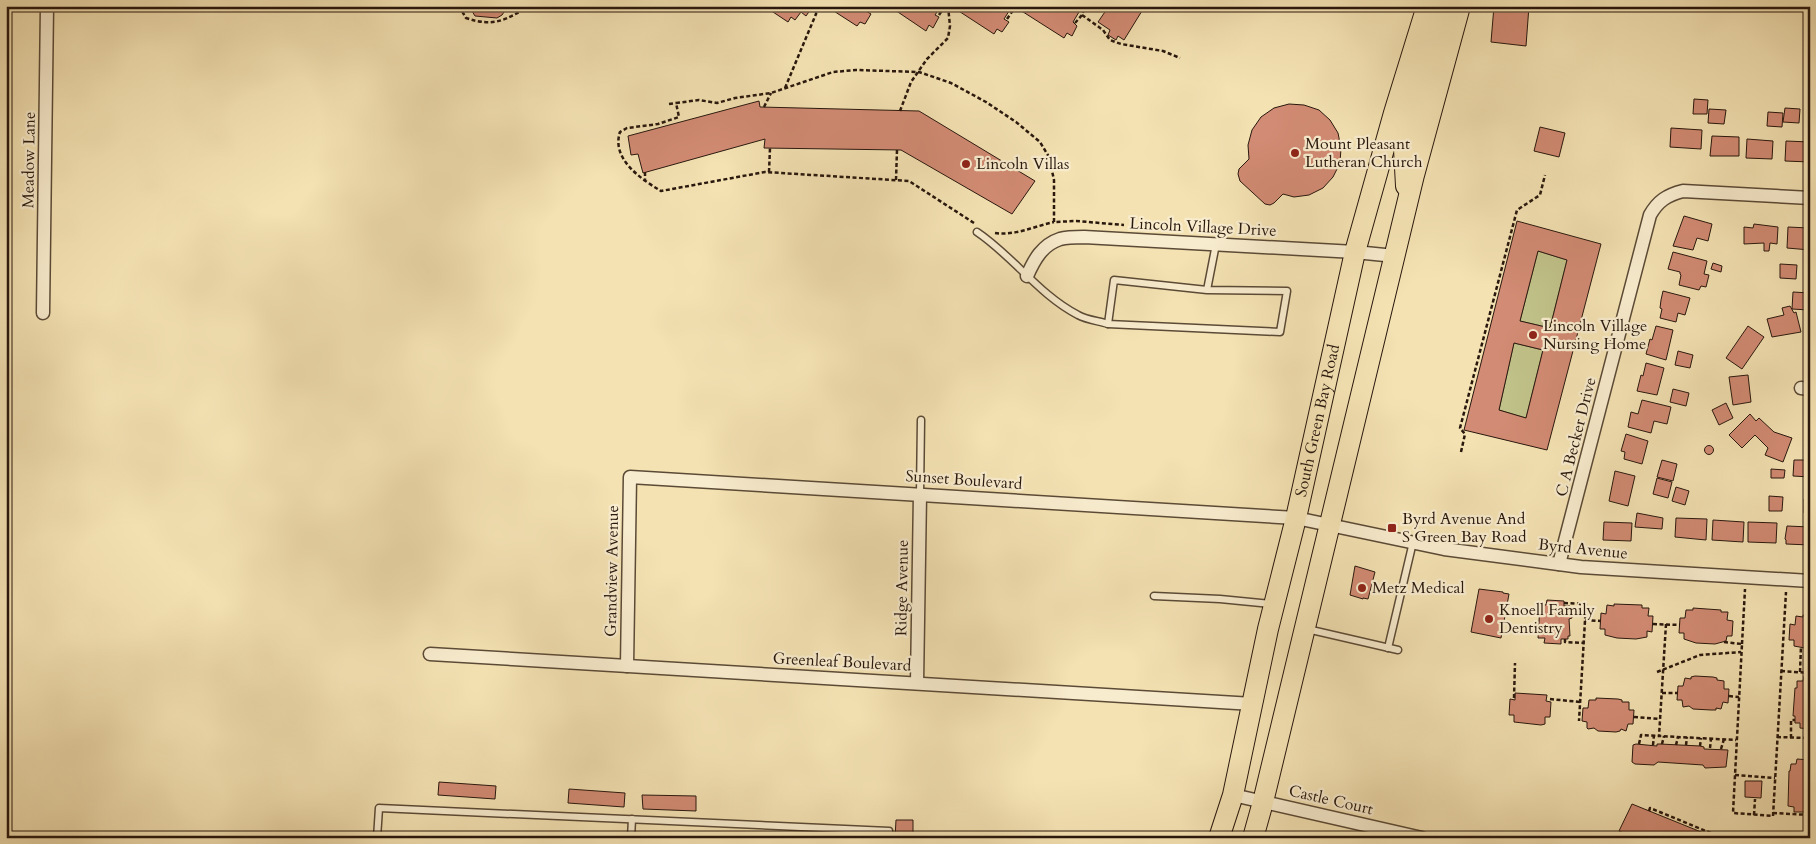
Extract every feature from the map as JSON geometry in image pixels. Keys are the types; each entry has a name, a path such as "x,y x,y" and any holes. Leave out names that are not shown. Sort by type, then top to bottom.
{"main road":[{"name":"South Green Bay Road","path":"1220,838 1233,795 1355,252 1394,113 1427,6"},
{"path":"1407,206 1404,149 1441,6"},
{"path":"1253,838 1306,628 1407,206 1460,6"}],"street":[{"name":"Meadow Lane","path":"43,313 46,6"},
{"name":"C A Becker Drive","path":"1559,564 1650,215 1658,204 1672,194 1683,191 1810,198"},
{"name":"Lincoln Village Drive","path":"1027,276 1036,256 1046,247 1061,239 1084,237 1355,252 1395,256"},
{"name":"Sunset Boulevard","path":"630,477 1296,518"},
{"name":"Grandview Avenue","path":"627,666 630,477"},
{"name":"Ridge Avenue","path":"917,683 920,494"},
{"name":"Byrd Avenue","path":"1296,518 1444,549 1559,564 1621,570 1810,581"},
{"name":"Greenleaf Boulevard","path":"430,654 1252,704"},
{"name":"Castle Court","path":"1233,795 1391,834 1422,838"}],"lane":[{"path":"978,229 1027,276 1064,306 1080,316 1108,324 1280,332 1287,291 1206,290 1114,280 1108,324"},
{"path":"1206,290 1216,244"},
{"path":"920,494 921,420"},
{"path":"1388,648 1413,542"},
{"path":"1154,596 1275,604"},
{"path":"1306,628 1398,650"},
{"path":"377,838 379,808 889,830 889,838"},
{"path":"631,838 632,819"}],"path":[{"path":"459,6 466,18 494,23 532,6"},
{"path":"785,88 816,14 817,6"},
{"path":"870,10 872,6"},
{"path":"939,15 947,6"},
{"path":"900,111 905,95 927,59 948,38 950,26 947,6"},
{"path":"1007,19 1016,6"},
{"path":"1075,23 1082,15 1085,6"},
{"path":"1082,15 1103,30 1110,40 1121,44 1163,51 1180,58"},
{"path":"499,17 502,21"},
{"path":"669,104 699,100 717,103 735,98 771,93 833,72 856,70 919,72 951,83 986,102 1016,122 1040,142 1049,157 1054,180 1054,222"},
{"path":"764,107 771,93"},
{"path":"676,102 680,117 658,124 626,128 620,132 618,139 623,158 646,182 661,191 769,172 909,181 978,229"},
{"path":"769,172 770,148"},
{"path":"896,180 897,150"},
{"path":"644,172 646,182"},
{"path":"1460,452 1465,434 1460,428 1517,210 1540,195 1545,175"},
{"path":"992,232 1004,234 1054,222 1076,221 1117,223 1126,226"},
{"path":"1746,578 1733,814 1773,816 1787,580"},
{"path":"1564,603 1586,604 1579,721"},
{"path":"1585,620 1601,621"},
{"path":"1653,624 1680,625"},
{"path":"1659,736 1666,624"},
{"path":"1565,639 1565,642 1584,643"},
{"path":"1724,642 1742,644"},
{"path":"1800,673 1801,646"},
{"path":"1657,672 1700,655 1741,652"},
{"path":"1514,698 1515,663"},
{"path":"1781,672 1810,673"},
{"path":"1662,693 1678,693"},
{"path":"1728,696 1739,697"},
{"path":"1550,700 1580,702"},
{"path":"1634,717 1660,719"},
{"path":"1791,738 1791,720 1795,720"},
{"path":"1806,760 1807,729"},
{"path":"1639,744 1641,735 1736,740"},
{"path":"1653,745 1654,735"},
{"path":"1662,744 1664,736"},
{"path":"1676,745 1678,737"},
{"path":"1686,745 1687,737"},
{"path":"1777,737 1807,738"},
{"path":"1700,746 1701,738"},
{"path":"1710,739 1710,748"},
{"path":"1721,749 1724,739"},
{"path":"1735,775 1775,778"},
{"path":"1754,815 1755,799"},
{"path":"1649,811 1650,808 1723,838"},
{"path":"1773,813 1802,813 1810,815"}],"green space":[{"path":"1538,251 1567,260 1550,328 1520,321"},
{"path":"1514,343 1543,350 1526,418 1499,410"}],"building":[{"path":"469,6 508,6 502,15 497,18 475,16"},
{"path":"764,6 813,6 806,16 801,12 795,20 791,17 788,22"},
{"path":"826,6 869,6 866,11 871,14 865,24 860,22 857,26"},
{"path":"889,6 941,6 935,15 939,17 933,28 929,25 926,31"},
{"path":"951,6 1008,6 1011,8 1004,19 1009,22 1002,32 997,29 994,34"},
{"path":"1022,6 1070,6 1079,12 1073,22 1077,26 1072,36 1067,33 1064,38 1020,10"},
{"path":"1109,6 1145,6 1124,40 1118,36 1116,40 1108,35 1110,30 1098,22"},
{"path":"1494,6 1529,6 1526,46 1491,42"},
{"path":"1694,99 1708,100 1707,114 1693,114"},
{"name":"Lincoln Villas","path":"759,101 760,107 919,111 1035,181 1012,214 901,150 764,148 765,139 643,173 638,154 631,155 628,136"},
{"name":"Mount Pleasant Lutheran Church","path":"1289,104 1304,105 1319,110 1330,120 1338,133 1341,148 1340,163 1333,177 1323,188 1309,195 1294,197 1283,194 1274,203 1270,205 1265,204 1240,181 1239,169 1249,159 1248,145 1252,130 1261,117 1274,108"},
{"path":"1785,108 1800,109 1799,123 1783,122"},
{"path":"1709,109 1726,110 1724,124 1708,123"},
{"path":"1768,112 1783,113 1782,127 1767,126"},
{"path":"1540,127 1565,133 1559,157 1534,151"},
{"path":"1671,128 1702,130 1701,149 1670,147"},
{"path":"1712,136 1739,137 1739,156 1710,156"},
{"path":"1747,139 1773,141 1772,159 1746,158"},
{"path":"1786,141 1810,142 1810,162 1785,161"},
{"path":"1684,216 1712,224 1708,241 1697,238 1693,250 1673,246"},
{"name":"Lincoln Village Nursing Home","path":"1517,221 1601,244 1547,450 1464,430","holes":["1538,251 1567,260 1550,328 1520,321","1514,343 1543,350 1526,418 1499,410"]},
{"path":"1754,224 1778,227 1777,244 1770,243 1769,251 1764,251 1764,243 1744,244 1744,227 1753,228"},
{"path":"1788,227 1809,228 1810,250 1787,248"},
{"path":"1673,252 1707,261 1704,274 1709,275 1706,287 1701,286 1699,290 1679,285 1680,272 1668,269"},
{"path":"1713,263 1722,266 1721,272 1711,269"},
{"path":"1780,264 1797,265 1796,279 1780,278"},
{"path":"1663,291 1690,298 1685,315 1678,313 1676,322 1660,318"},
{"path":"1793,292 1810,293 1809,310 1792,309"},
{"path":"1790,306 1794,313 1796,312 1801,332 1772,337 1767,319 1784,315 1782,308"},
{"path":"1656,326 1673,330 1666,360 1646,354"},
{"path":"1748,326 1764,337 1742,369 1726,358"},
{"path":"1678,351 1693,355 1690,368 1675,365"},
{"path":"1646,363 1664,368 1657,395 1637,391"},
{"path":"1748,375 1751,402 1733,405 1729,377"},
{"path":"1673,389 1689,393 1686,406 1670,402"},
{"path":"1642,400 1671,407 1667,424 1654,421 1651,433 1628,427 1631,412 1638,414"},
{"path":"1726,403 1733,418 1719,425 1712,410"},
{"path":"1750,414 1756,421 1759,418 1774,432 1792,438 1783,462 1765,455 1768,448 1755,435 1742,448 1729,435"},
{"path":"1626,434 1648,441 1642,464 1624,459 1625,452 1621,451"},
{"path":"1709,445 1714,450 1709,455 1704,450"},
{"path":"1662,460 1677,464 1673,481 1657,477"},
{"path":"1794,460 1810,460 1810,477 1793,476"},
{"path":"1771,469 1785,470 1784,478 1771,478"},
{"path":"1615,471 1635,476 1628,506 1609,501"},
{"path":"1657,478 1672,482 1668,498 1653,494"},
{"path":"1676,487 1689,491 1685,505 1672,501"},
{"path":"1769,496 1783,497 1782,511 1769,511"},
{"path":"1804,499 1810,499 1810,514 1804,513"},
{"path":"1637,513 1663,518 1662,529 1635,527"},
{"path":"1676,518 1707,519 1706,540 1675,537"},
{"path":"1713,520 1744,522 1743,542 1712,540"},
{"path":"1604,522 1632,523 1631,541 1603,540"},
{"path":"1748,522 1777,523 1776,543 1748,542"},
{"path":"1787,526 1810,527 1810,545 1786,544"},
{"name":"Metz Medical","path":"1355,566 1375,572 1368,599 1350,595"},
{"name":"Knoell Family Dentistry","path":"1479,589 1509,594 1501,638 1471,632"},
{"path":"1547,600 1564,601 1564,606 1570,606 1570,612 1572,612 1572,618 1569,619 1570,636 1568,636 1568,639 1561,639 1561,644 1544,643 1545,638 1538,638 1540,605 1546,605"},
{"path":"1614,604 1642,605 1642,608 1649,608 1648,616 1653,616 1652,632 1647,631 1647,637 1636,639 1605,635 1605,629 1600,629 1601,613 1606,614 1607,605 1614,606"},
{"path":"1693,608 1728,612 1727,620 1733,621 1732,636 1727,636 1726,641 1715,644 1696,643 1684,639 1684,633 1679,633 1680,618 1685,618 1686,610 1693,610"},
{"path":"1803,615 1810,615 1810,649 1794,646 1794,640 1789,640 1790,624 1795,625 1796,616 1803,617"},
{"path":"1804,676 1810,676 1810,729 1800,728 1800,723 1795,723 1795,716 1793,716 1795,688 1797,688 1797,681 1803,681"},
{"path":"1691,677 1713,677 1724,681 1724,689 1729,689 1728,703 1723,702 1721,709 1716,708 1716,710 1693,709 1689,706 1683,707 1682,700 1677,700 1678,686 1683,686 1685,678 1691,679"},
{"path":"1515,693 1547,695 1546,701 1551,702 1550,717 1545,717 1545,724 1514,722 1514,715 1509,715 1510,699 1515,700"},
{"path":"1596,698 1618,699 1622,700 1622,702 1629,702 1629,710 1634,710 1633,724 1628,724 1626,731 1621,729 1616,732 1598,731 1594,728 1588,729 1587,722 1582,721 1583,708 1588,708 1589,700 1596,700"},
{"path":"1633,745 1700,746 1704,747 1704,749 1728,750 1726,767 1705,768 1703,765 1658,762 1654,765 1635,764 1632,762"},
{"path":"1797,759 1810,760 1809,812 1794,812 1794,807 1788,806 1789,771 1791,764 1796,764"},
{"path":"1745,781 1762,781 1761,798 1745,797"},
{"path":"439,782 496,786 495,799 438,795"},
{"path":"569,789 625,793 624,807 568,803"},
{"path":"642,795 696,796 696,811 643,809"},
{"path":"1632,804 1711,836 1710,838 1635,838 1619,831"},
{"path":"896,820 913,820 913,838 895,838"}],"place":[{"name":"Mount Pleasant Lutheran Church","path":"1295,153"},
{"name":"Lincoln Villas","path":"966,164"},
{"name":"Lincoln Village Nursing Home","path":"1533,335"},
{"name":"Byrd Avenue And S Green Bay Road","path":"1392,528"},
{"name":"Metz Medical","path":"1362,588"},
{"name":"Knoell Family Dentistry","path":"1489,619"}]}
